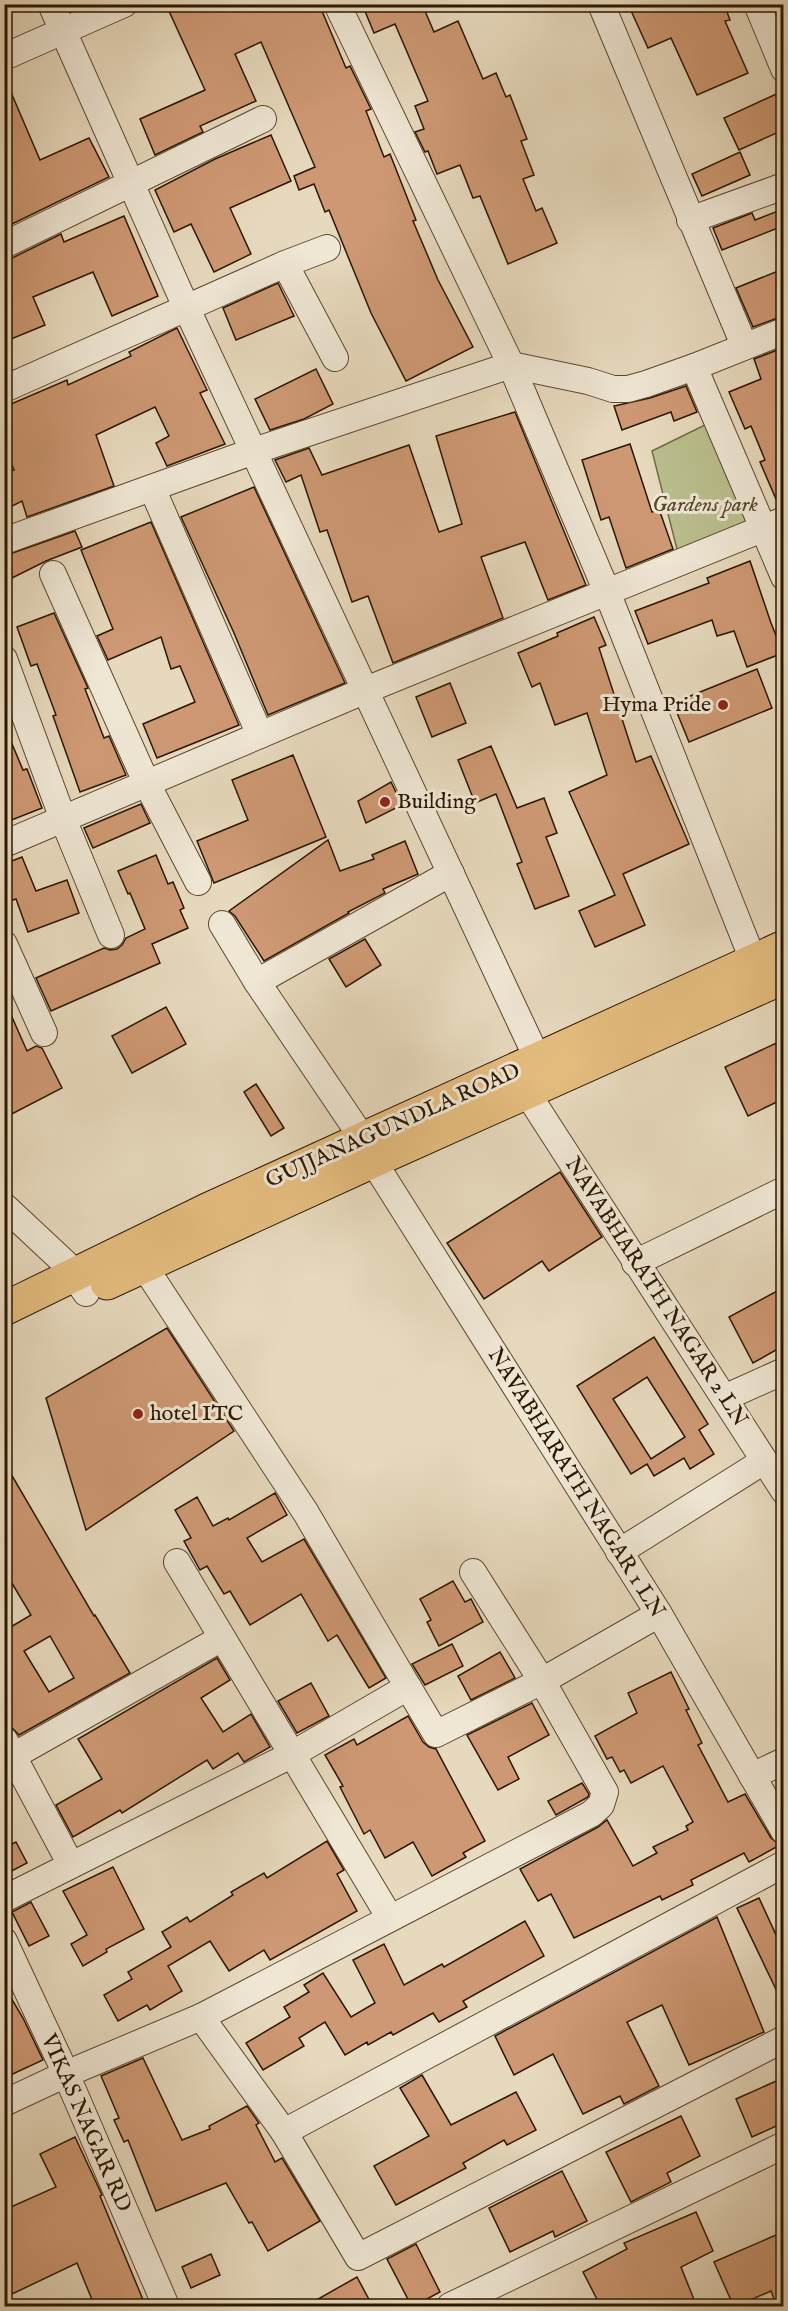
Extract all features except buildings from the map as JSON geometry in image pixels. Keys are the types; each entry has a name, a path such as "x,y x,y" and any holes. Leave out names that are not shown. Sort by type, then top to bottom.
{"main road":[{"name":"GUJJANAGUNDLA ROAD","path":"4,1309 144,1266 538,1060 783,947"},
{"name":"GUJJANAGUNDLA ROAD","path":"4,1333 80,1284 368,1150 527,1093 783,977"}],"street":[{"path":"51,4 186,307 538,1060"},
{"path":"4,57 124,4"},
{"path":"337,4 511,365 607,592 753,960"},
{"path":"601,4 744,345"},
{"path":"757,4 783,69"},
{"path":"4,245 263,119"},
{"path":"690,220 783,186"},
{"path":"4,389 186,307 327,248"},
{"path":"285,264 335,358"},
{"path":"4,541 254,450 511,365 577,378 613,389 628,389 694,367 783,331"},
{"path":"694,367 773,524 783,577"},
{"path":"152,488 260,735"},
{"path":"4,844 366,690 773,524"},
{"path":"53,574 146,782 198,882"},
{"path":"4,659 63,819 111,935"},
{"path":"257,982 451,873"},
{"name":"NAVABHARATH NAGAR 1 LN","path":"222,924 257,982 368,1150 659,1614 783,1831"},
{"path":"4,944 44,1033"},
{"name":"NAVABHARATH NAGAR 2 LN","path":"527,1093 783,1491"},
{"path":"635,1263 783,1190"},
{"path":"4,1206 80,1284"},
{"path":"144,1266 306,1513 436,1734 542,1681 659,1614"},
{"path":"724,1398 783,1371"},
{"path":"619,1552 764,1461"},
{"path":"177,1562 390,1918"},
{"path":"4,2103 201,2017 591,1814 601,1805 606,1792 542,1681 473,1572"},
{"path":"71,1865 9,1748 222,1638"},
{"path":"4,1899 291,1755 408,1687"},
{"path":"752,1776 783,1761"},
{"path":"284,2132 783,1864"},
{"name":"VIKAS NAGAR RD","path":"4,1941 66,2074 166,2307"},
{"path":"201,2017 284,2132 358,2257 783,2039"},
{"path":"450,2307 783,2145"}],"green space":[{"name":"Gardens park","path":"711,422 757,526 679,557 652,451"}],"place":[{"name":"Hyma Pride","path":"723,705"},
{"name":"Building","path":"385,802"},
{"name":"hotel ITC","path":"138,1414"}]}
